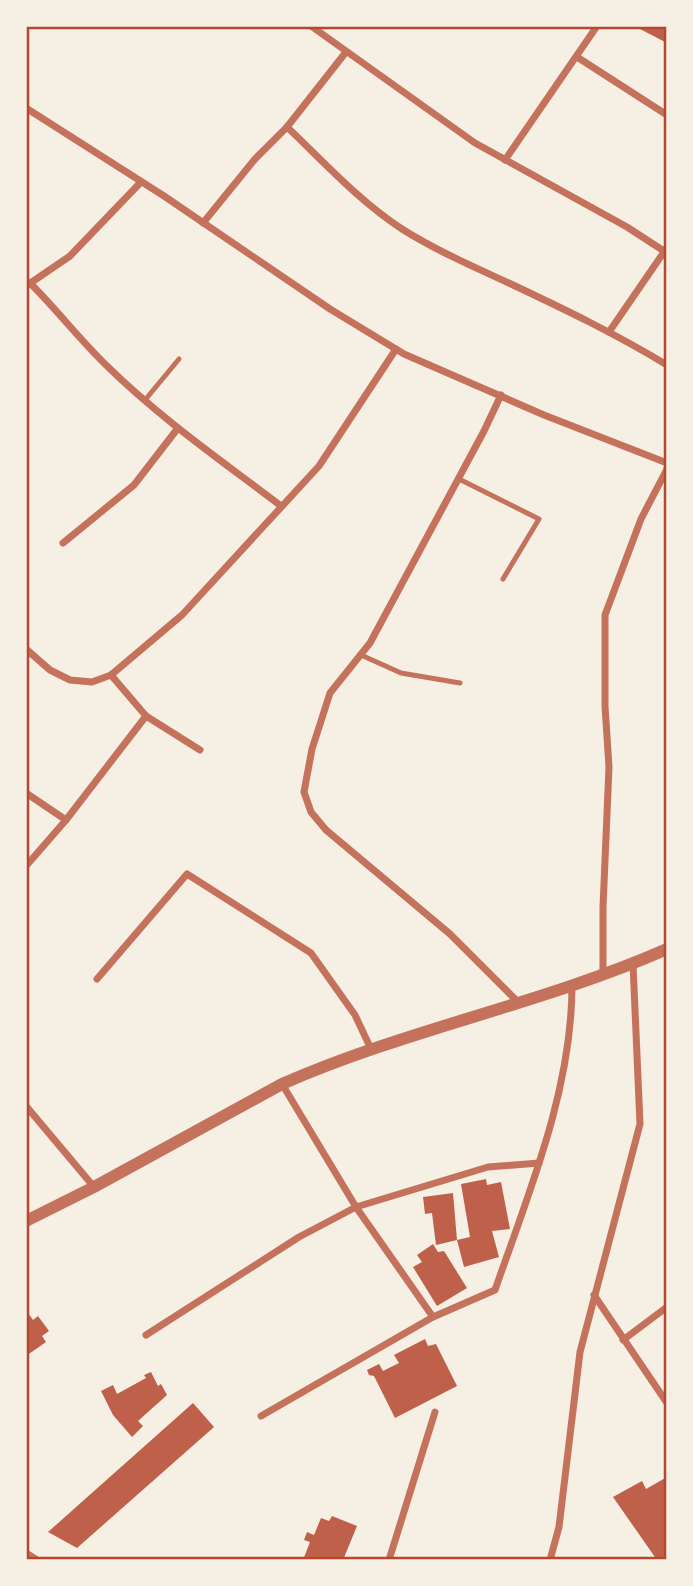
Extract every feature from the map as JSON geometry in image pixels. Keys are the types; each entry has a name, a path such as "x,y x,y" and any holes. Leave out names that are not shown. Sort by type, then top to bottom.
{"street":[{"path":"311,26 475,143 666,251 609,332"},
{"path":"505,160 597,26"},
{"path":"203,223 255,159 287,127 346,52"},
{"path":"577,57 667,115"},
{"path":"26,108 330,309 396,349 544,415 667,463"},
{"path":"287,127 370,206 400,228 440,251 609,332 667,365"},
{"path":"141,182 69,256 28,285 106,365 145,400 281,506"},
{"path":"26,649 50,670 71,680 92,682 111,675 182,615 319,466 396,349"},
{"path":"501,395 370,643 330,693 312,749 304,792 311,812 326,830 450,934 519,1003"},
{"path":"63,543 134,485 178,428"},
{"path":"603,975 609,767 605,706 605,615 641,520 667,469"},
{"path":"111,675 146,716 200,750"},
{"path":"26,866 66,820 146,716"},
{"path":"26,793 66,820"},
{"path":"97,979 187,874 311,953 355,1015 371,1049"},
{"path":"26,1221 94,1187 282,1084 371,1049 603,975 667,949"},
{"path":"550,1560 559,1527 580,1352 640,1124 633,964"},
{"path":"261,1416 433,1317 495,1290 548,1138 572,1020 572,985"},
{"path":"282,1084 356,1207 433,1317"},
{"path":"26,1106 94,1187"},
{"path":"146,1335 299,1237 356,1207 488,1167 539,1163"},
{"path":"594,1295 667,1403"},
{"path":"623,1340 667,1307"},
{"path":"389,1560 435,1412"},
{"path":"26,1553 37,1560"}],"lane":[{"path":"145,400 179,359"},
{"path":"459,479 539,519 503,579"},
{"path":"360,655 401,673 460,683"}],"building":[{"path":"641,26 667,26 667,43 640,29"},
{"path":"486,1179 487,1185 501,1182 510,1229 492,1231 499,1257 464,1267 457,1240 470,1237 461,1184"},
{"path":"453,1193 457,1240 436,1245 432,1213 425,1214 423,1197"},
{"path":"433,1244 438,1252 444,1251 467,1288 437,1306 413,1267 422,1262 417,1255"},
{"path":"26,1310 33,1320 38,1316 49,1331 42,1336 46,1342 26,1356"},
{"path":"425,1339 428,1346 436,1344 457,1386 395,1418 374,1376 369,1375 367,1370 379,1364 383,1371 399,1363 394,1355"},
{"path":"151,1372 158,1386 161,1384 167,1395 138,1421 143,1426 132,1437 113,1415 101,1391 113,1385 117,1394 146,1378 144,1375"},
{"path":"193,1403 214,1427 77,1548 48,1532"},
{"path":"667,1477 667,1560 657,1560 613,1497 642,1481 646,1489"},
{"path":"332,1516 357,1526 343,1560 303,1560 310,1542 304,1540 307,1532 314,1535 321,1518 329,1521"}]}
